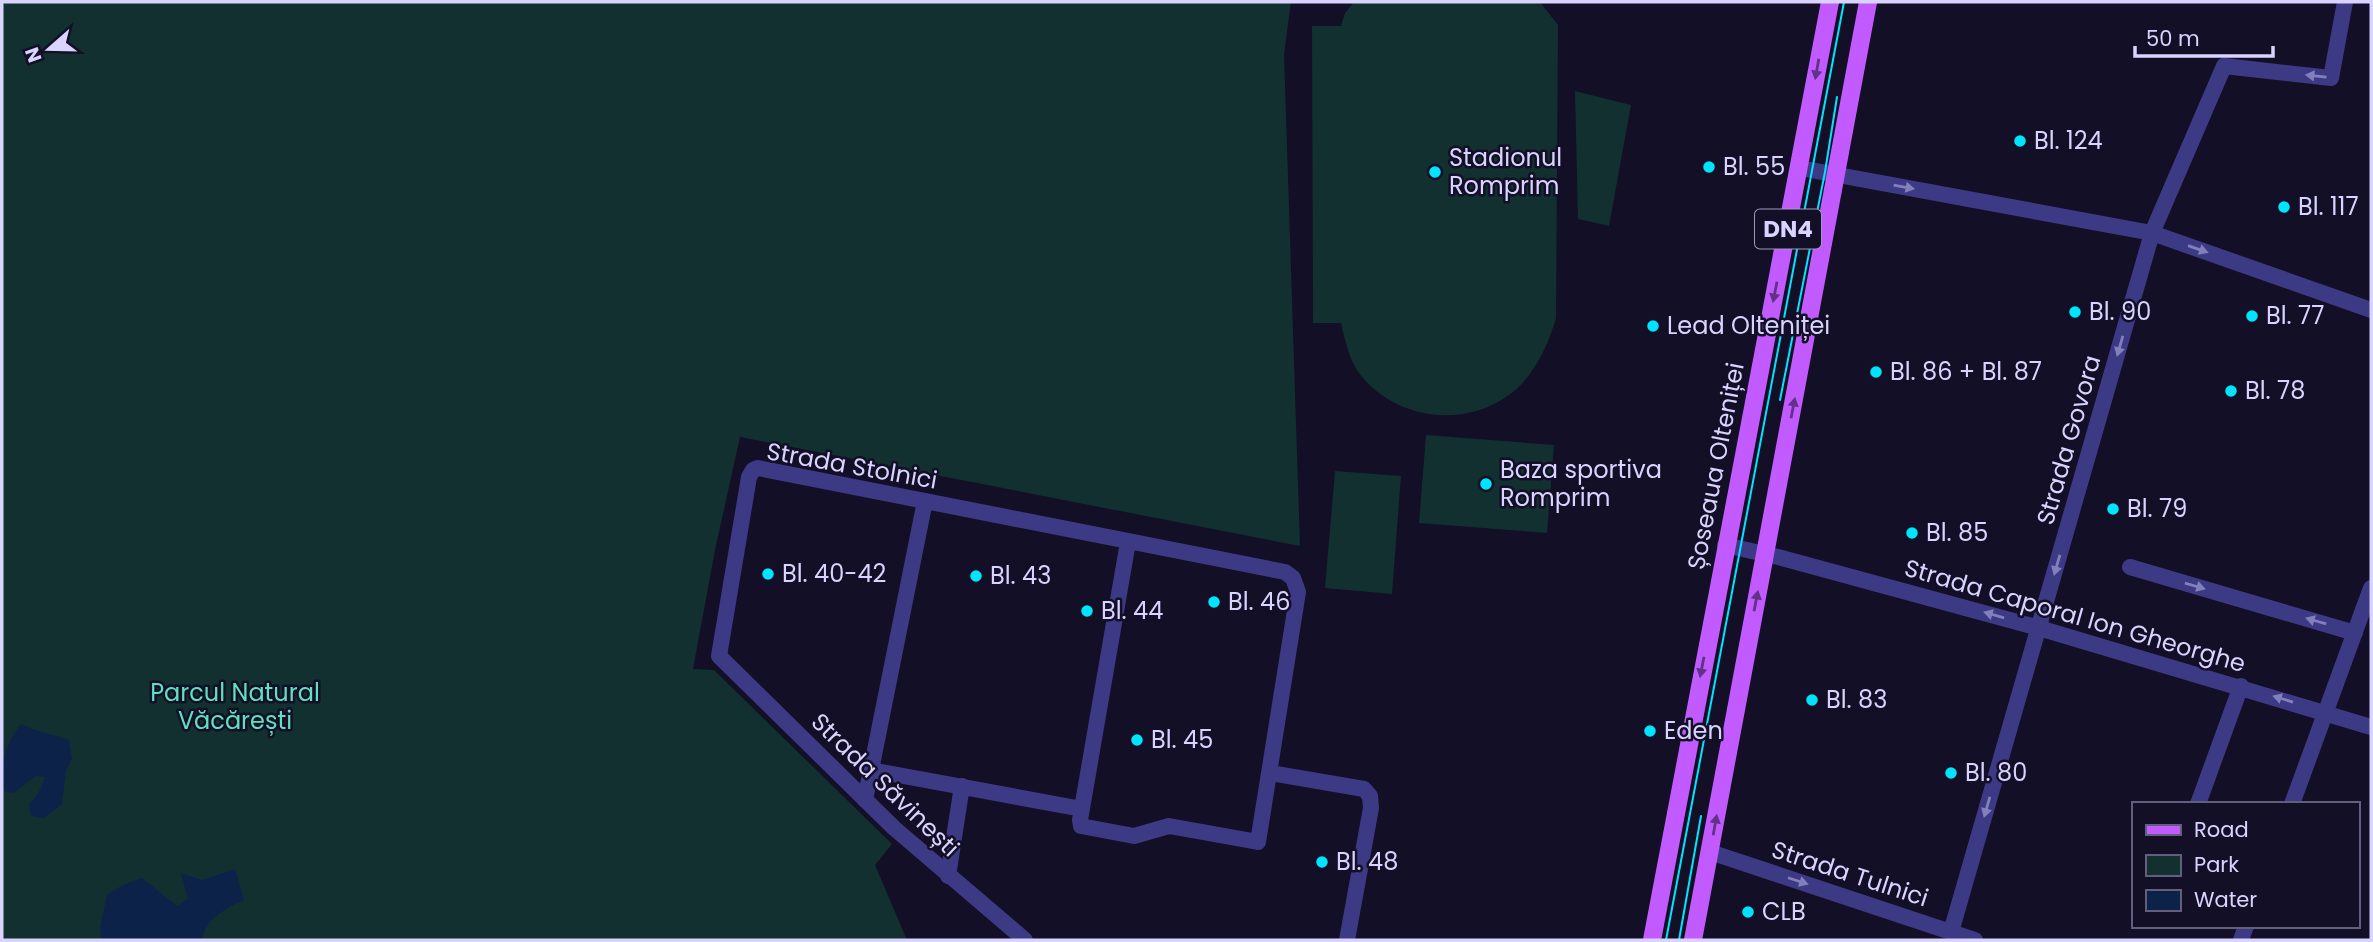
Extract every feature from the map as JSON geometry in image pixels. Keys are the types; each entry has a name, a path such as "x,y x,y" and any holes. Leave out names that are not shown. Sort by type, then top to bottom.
{"main road":[{"name":"Șoseaua Olteniței","path":"1652,940 1830,2"},
{"name":"DN4","path":"1693,940 1868,2"}],"street":[{"name":"Strada Govora","path":"1951,932 2152,233 2224,66 2331,78 2345,2"},
{"path":"1800,168 2152,233 2371,310"},
{"name":"Strada Stolnici","path":"719,656 749,477 753,470 758,468 1285,572 1293,578 1298,592 1270,773"},
{"path":"865,800 925,501"},
{"path":"1128,542 1081,826 1134,836 1169,826 1258,842 1270,773 1363,789 1370,796 1371,808 1347,940"},
{"name":"Strada Caporal Ion Gheorghe","path":"1725,545 1765,553 2039,628 2241,686 2371,727"},
{"path":"2130,567 2355,633"},
{"path":"2293,802 2371,588"},
{"name":"Strada Săvinești","path":"719,656 865,800 948,876 1025,940"},
{"path":"2199,802 2241,686"},
{"name":"Strada Săvinești","path":"872,770 1082,809"},
{"path":"948,876 962,786"},
{"name":"Strada Tulnici","path":"1710,852 1975,940"}],"green space":[{"name":"Parcul Natural Văcărești","path":"2,2 1291,2 1284,54 1300,546 740,437 693,669 714,670 892,844 875,865 907,940 2,940"},
{"name":"Stadionul Romprim","path":"1354,2 1540,2 1558,25 1556,318 1544,350 1518,388 1490,406 1471,412 1429,414 1391,401 1374,389 1359,373 1350,356 1341,323 1313,323 1312,26 1341,26 1345,13"},
{"path":"1575,91 1631,105 1609,226 1578,219"},
{"name":"Baza sportiva Romprim","path":"1426,435 1554,445 1547,533 1419,523"},
{"path":"1335,471 1401,476 1392,594 1325,588"}],"water":[{"path":"21,724 69,740 72,759 66,770 62,804 44,818 31,816 29,805 39,792 45,777 36,776 14,793 4,791 5,755"},
{"path":"235,869 244,900 212,920 202,940 101,940 100,928 107,895 123,885 142,878 177,906 188,899 181,873 202,880"}],"tram line":[{"path":"1666,940 1844,2"},
{"path":"1780,400 1837,97"},
{"path":"1679,940 1701,816"}],"place":[{"name":"Bl. 124","path":"2020,141"},
{"name":"Bl. 55","path":"1709,167"},
{"name":"Stadionul Romprim","path":"1435,172"},
{"name":"Bl. 117","path":"2284,207"},
{"name":"Bl. 90","path":"2075,312"},
{"name":"Bl. 77","path":"2252,316"},
{"name":"Lead Olteniței","path":"1653,326"},
{"name":"Bl. 86 + Bl. 87","path":"1876,372"},
{"name":"Bl. 78","path":"2231,391"},
{"name":"Baza sportiva Romprim","path":"1486,484"},
{"name":"Bl. 79","path":"2113,509"},
{"name":"Bl. 85","path":"1912,533"},
{"name":"Bl. 40-42","path":"768,574"},
{"name":"Bl. 43","path":"976,576"},
{"name":"Bl. 46","path":"1214,602"},
{"name":"Bl. 44","path":"1087,611"},
{"name":"Bl. 83","path":"1812,700"},
{"name":"Eden","path":"1650,731"},
{"name":"Bl. 45","path":"1137,740"},
{"name":"Bl. 80","path":"1951,773"},
{"name":"Bl. 48","path":"1322,862"},
{"name":"CLB","path":"1748,912"}]}
